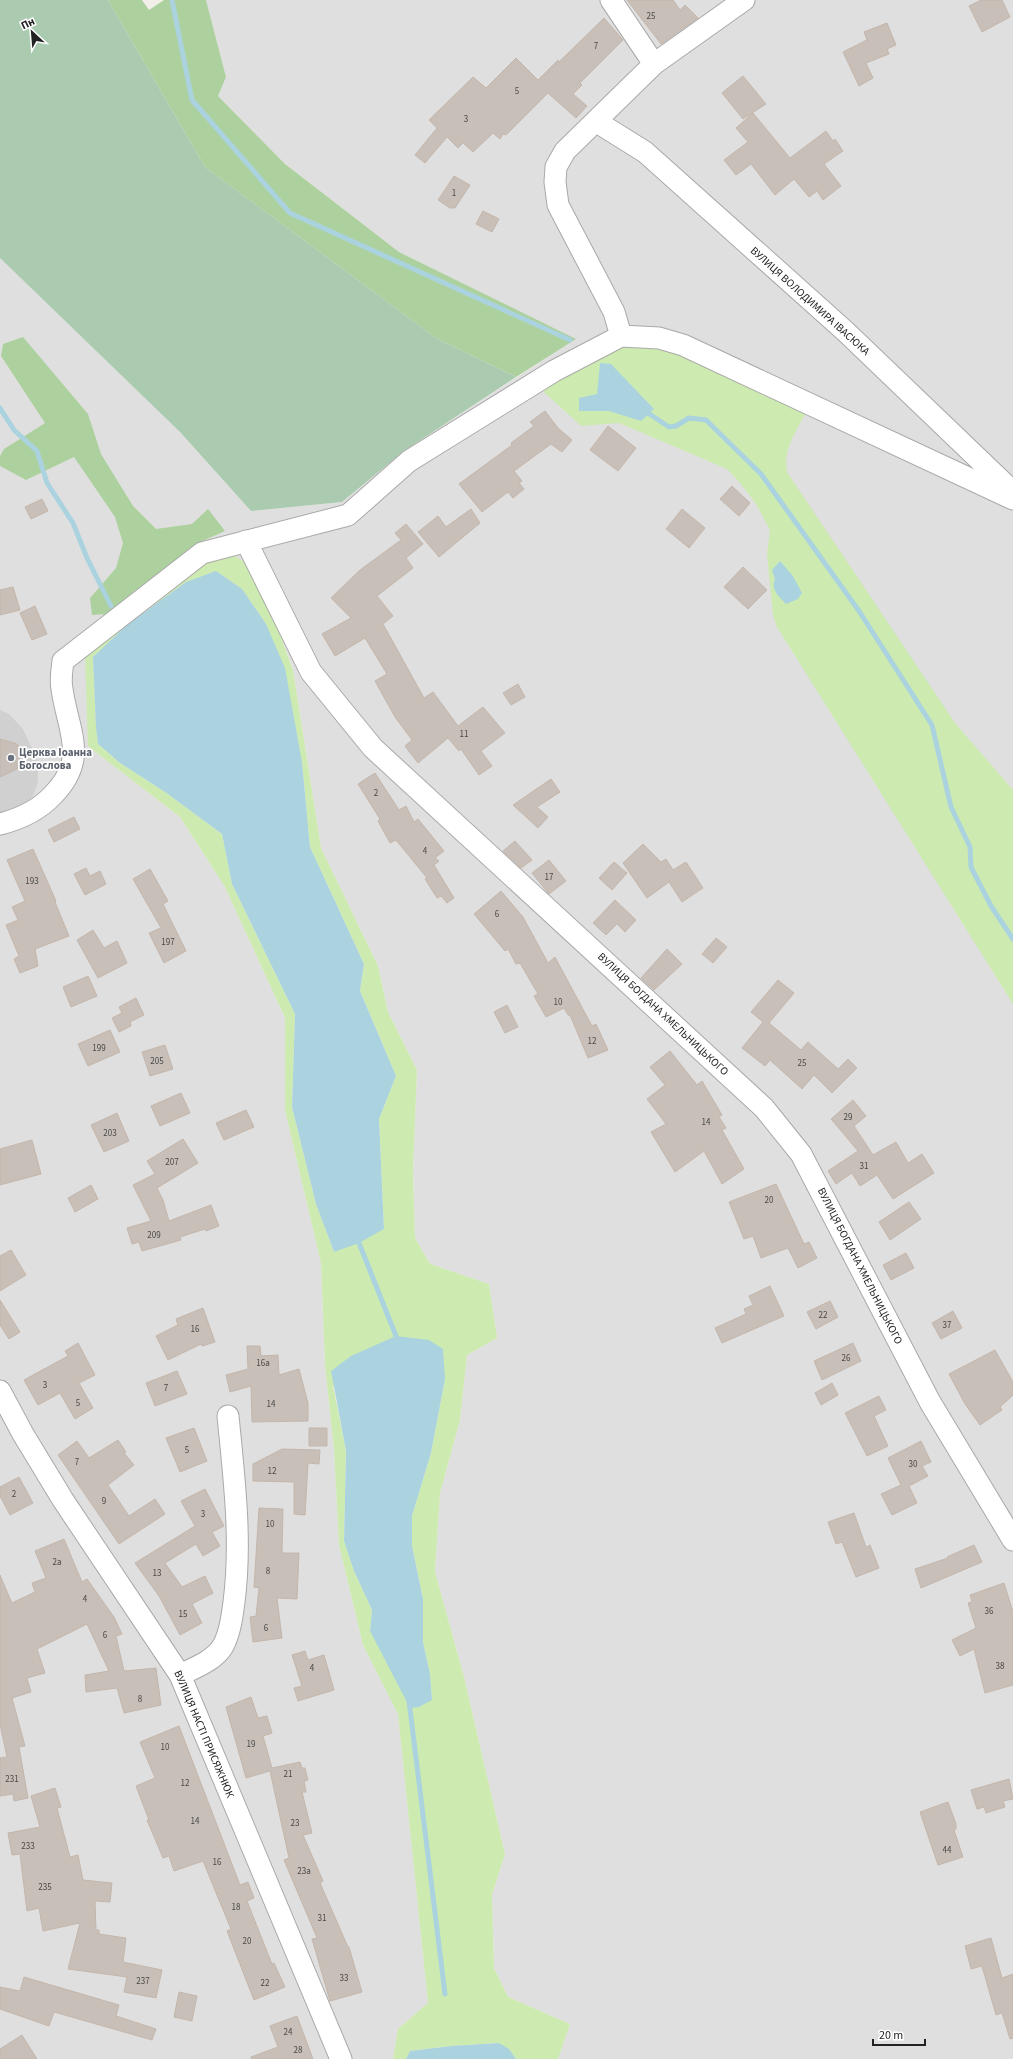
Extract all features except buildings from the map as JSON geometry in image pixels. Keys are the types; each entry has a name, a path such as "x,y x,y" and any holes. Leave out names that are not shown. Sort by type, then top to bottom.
{"street":[{"path":"611,0 654,64"},
{"path":"621,336 614,312 590,264 569,229 558,205 556,167 565,151 597,122 654,64 744,0"},
{"name":"ВУЛИЦЯ ВОЛОДИМИРА ІВАСЮКА","path":"597,122 645,152 845,331 1013,492"},
{"path":"0,824 28,814 48,801 64,784 73,764 73,737 61,687 63,661 202,553 348,514 409,461 554,371 621,336 659,338 683,345 1013,500"},
{"name":"ВУЛИЦЯ БОГДАНА ХМЕЛЬНИЦЬКОГО","path":"246,541 311,672 373,748 764,1108 801,1154 930,1402 1013,1540"},
{"name":"ВУЛИЦЯ НАСТІ ПРИСЯЖНЮК","path":"0,1391 23,1434 63,1500 180,1675 341,2059"},
{"path":"180,1675 208,1661 222,1647 231,1624 236,1582 237,1505 228,1416"}],"shaded area":[{"path":"206,0 1013,0 1013,2059 558,2059 570,2024 508,1997 494,1968 492,1895 505,1854 464,1677 435,1572 440,1493 460,1420 467,1355 497,1338 489,1284 430,1264 415,1238 413,1171 417,1070 388,1012 378,966 321,848 293,669 275,621 88,746 180,817 225,887 285,1018 285,1110 321,1263 325,1365 334,1449 339,1545 363,1645 398,1713 428,2003 398,2029 393,2059 0,2059 0,258 180,432 251,511 342,502 404,451 575,339 399,252 285,164 218,96 226,77"},
{"path":"0,710 9,714 23,729 38,762 38,782 33,796 22,807 0,817"}],"green space":[{"path":"0,0 108,0 205,167 436,338 516,377 404,451 342,502 251,511 180,432 0,258"},
{"path":"108,0 142,0 149,10 164,0 206,0 226,77 218,96 285,164 399,252 576,339 516,377 436,338 205,167"},
{"path":"23,337 88,414 101,454 133,506 156,529 192,524 208,509 225,531 198,543 107,614 92,615 90,598 116,568 123,543 115,517 74,457 26,480 0,466 0,456 4,449 45,423 1,356 3,344"},
{"path":"635,337 811,404 789,445 786,463 787,472 955,723 1013,790 1013,1004 777,627 773,615 767,554 770,530 756,504 741,484 727,469 619,423 581,426 534,383"},
{"path":"231,554 250,565 275,621 293,670 321,848 378,966 388,1012 417,1070 413,1171 415,1238 430,1264 489,1284 497,1338 467,1355 460,1420 440,1493 435,1572 464,1677 505,1854 492,1895 494,1968 508,1997 570,2024 558,2059 516,2059 499,2043 451,2046 410,2051 406,2059 393,2059 398,2029 428,2003 398,1714 363,1645 339,1545 334,1449 325,1365 321,1263 285,1110 285,1018 225,887 180,817 88,746 85,655 205,562","holes":["216,571 242,589 266,624 302,762 310,847 364,964 360,991 396,1076 379,1119 384,1229 334,1252 316,1204 292,1107 295,1014 232,884 222,834 165,792 120,763 98,744 93,657 127,625 186,582","445,1379 431,1453 412,1516 412,1546 423,1599 423,1642 430,1674 432,1700 370,1631 372,1610 354,1571 344,1541 346,1451 333,1386"]}],"water":[{"path":"600,363 611,364 654,409 641,421 609,411 579,411 579,398 597,394"},
{"path":"780,561 793,576 802,593 798,599 786,604 774,589 775,579 772,570"},
{"path":"216,571 242,589 266,624 285,668 302,762 310,847 364,964 360,991 396,1076 379,1119 384,1229 359,1243 334,1252 316,1204 292,1107 295,1014 232,884 222,834 165,792 120,763 98,744 93,657 127,625 186,582"},
{"path":"396,1336 429,1340 443,1349 445,1379 431,1453 412,1516 412,1546 423,1599 423,1642 430,1674 432,1700 419,1707 410,1708 370,1631 372,1610 354,1571 344,1541 346,1451 331,1371 351,1356"},
{"path":"499,2043 509,2049 516,2059 406,2059 410,2051 451,2046"}],"waterway":[{"path":"172,0 192,100 290,213 570,340"},
{"path":"0,408 14,430 37,451 47,483 73,523 87,558 111,606"},
{"path":"645,411 669,427 676,426 689,418 706,420 761,474 859,611 932,725 951,807 970,847 971,867 991,906 1013,939"},
{"path":"359,1237 359,1243 396,1336 395,1342"},
{"path":"409,1701 445,1994"}],"place":[{"name":"Церква Іоанна Богослова","path":"11,758"}]}
